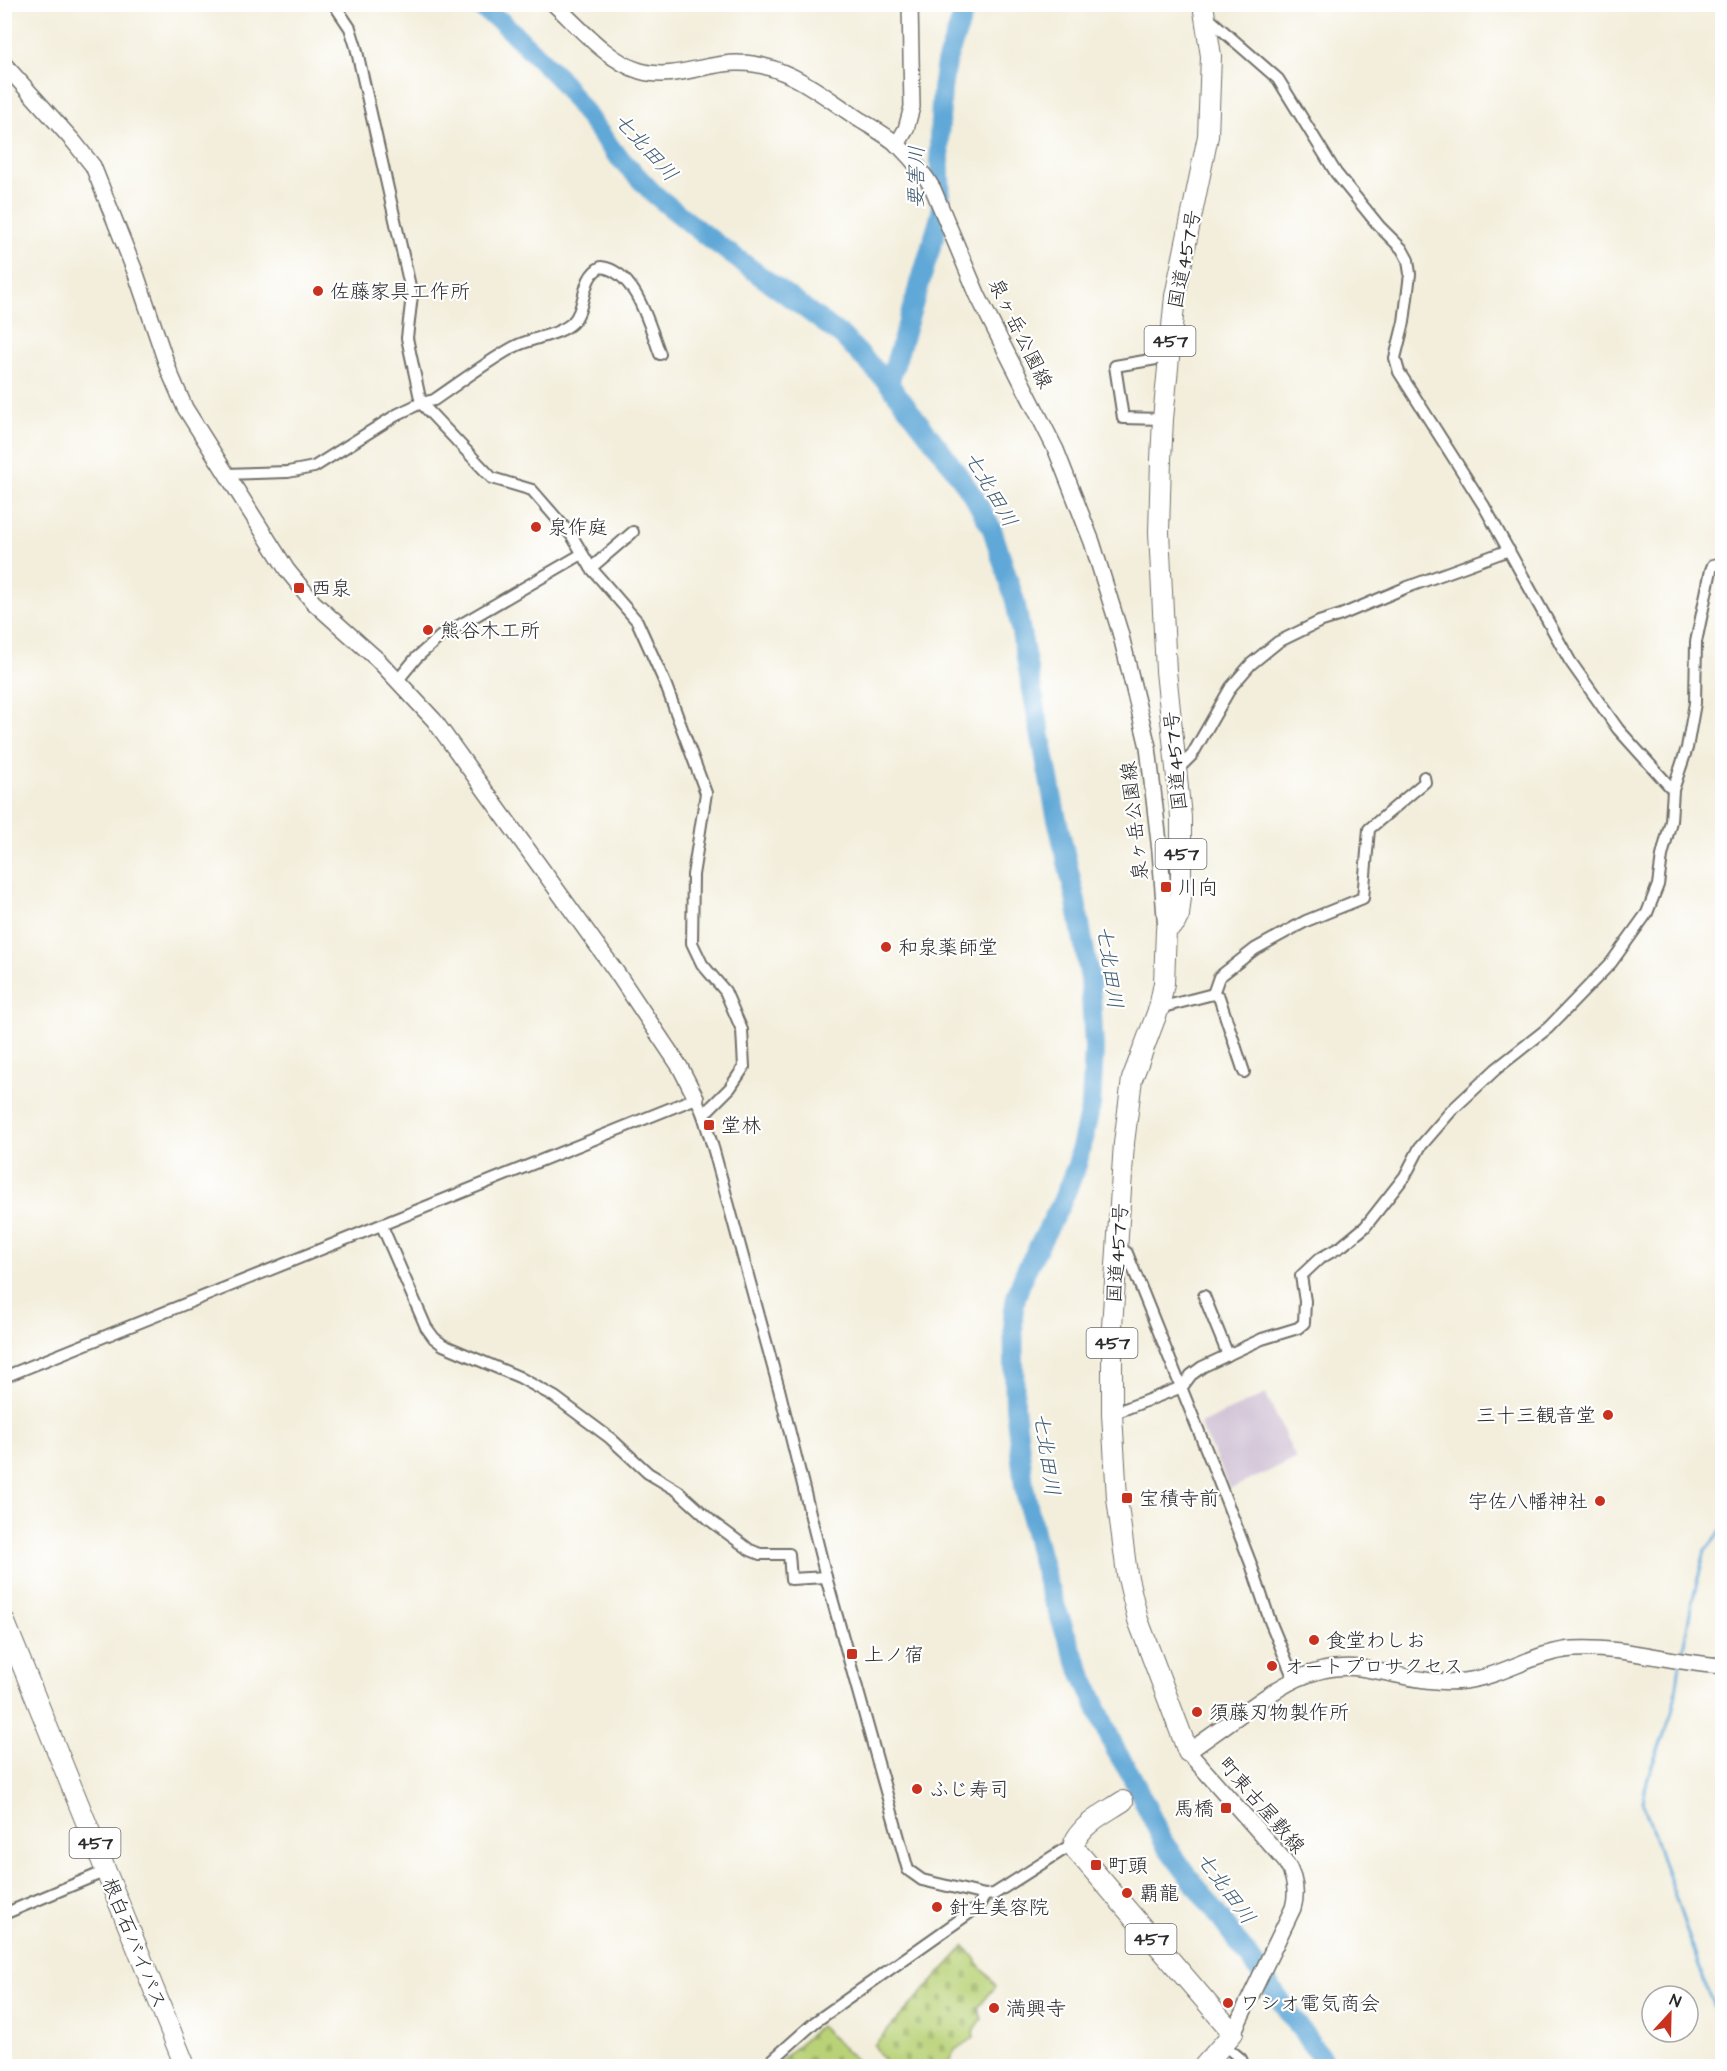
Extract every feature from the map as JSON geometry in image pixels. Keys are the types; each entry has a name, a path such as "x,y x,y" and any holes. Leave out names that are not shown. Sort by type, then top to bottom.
{"highway":[{"name":"国道457号","path":"1188,1752 1138,1620 1127,1574 1117,1498 1112,1414 1112,1327 1124,1143 1132,1079 1159,1008 1164,983 1166,930 1175,923 1179,915 1181,897 1181,817 1166,671 1159,532 1162,419 1168,357 1176,296 1208,136 1211,56 1204,10"},
{"name":"根白石バイパス","path":"4,1620 185,2067"},
{"path":"1074,1843 1078,1834 1087,1826 1123,1801"},
{"name":"457","path":"1074,1843 1075,1849 1228,2039"},
{"path":"1204,2067 1228,2039"}],"main road":[{"name":"泉ヶ岳公園線","path":"554,4 605,51 638,70 654,74 674,74 735,63 755,63 782,70 897,145 923,172 933,189 978,296 1056,450 1092,542 1117,621 1148,747 1166,930"},
{"path":"897,145 906,129 912,107 910,4"},
{"path":"4,64 93,166 136,274 169,370 185,408 296,582 333,622 398,680 459,752 617,973 680,1066 696,1098"},
{"path":"1188,1752 1294,1679 1316,1671 1340,1667 1359,1668 1428,1681 1464,1681 1484,1677 1539,1655 1574,1649 1592,1649 1722,1666"},
{"name":"町東古屋敷線","path":"1188,1752 1290,1869 1294,1879 1295,1899 1286,1925 1228,2039"}],"street":[{"path":"334,4 350,28 356,47 412,295 407,338 421,403 492,478 532,490 572,536 591,568 637,621 665,683 706,793 693,875 692,943 702,964 725,991 742,1030 744,1067 730,1088 703,1115"},
{"path":"1204,10 1278,79 1336,173 1405,255 1410,274 1404,322 1395,358 1399,372 1456,459 1509,550 1563,651 1618,729 1673,790"},
{"path":"226,474 288,472 314,467 398,414 421,403 434,400 512,348 569,326 575,320 590,277 600,267 618,273 634,292 644,311 660,354"},
{"path":"1162,419 1123,418 1115,366 1168,357"},
{"path":"591,568 633,532"},
{"path":"1176,772 1192,755 1231,687 1251,664 1278,642 1319,622 1509,550"},
{"path":"398,680 416,658 441,636 582,554"},
{"path":"1112,1414 1182,1387 1191,1375 1202,1367 1262,1339 1298,1328 1304,1323 1305,1301 1301,1276 1319,1259 1342,1246 1365,1227 1405,1176 1420,1147 1452,1110 1496,1069 1548,1028 1611,963 1647,912 1655,893 1671,821 1673,790 1687,748 1695,703 1696,642 1711,570 1713,565 1722,563"},
{"path":"1213,994 1219,977 1255,949 1306,921 1363,898 1369,829 1425,782 1424,777"},
{"path":"1159,1008 1213,994 1219,997 1244,1072"},
{"path":"4,1377 696,1098 703,1115 779,1389 826,1577 908,1870 922,1880 985,1895 994,1894 1074,1843"},
{"path":"382,1226 426,1327 434,1338 443,1345 519,1377 555,1397 610,1438 648,1473 678,1491 711,1521 750,1550 760,1554 789,1554 791,1579 826,1577"},
{"path":"1118,1246 1127,1253 1182,1387 1294,1679"},
{"path":"1204,1296 1228,1355"},
{"path":"4,1914 106,1871"},
{"path":"761,2067 769,2063 833,2009 978,1907 985,1895"},
{"path":"1228,2039 1244,2067"}],"shaded area":[{"path":"1266,1394 1296,1459 1230,1489 1200,1424"}],"green space":[{"path":"965,1946 996,1986 978,2008 982,2019 973,2032 974,2037 955,2050 948,2063 952,2066 887,2066 874,2045"},
{"path":"820,2026 862,2066 772,2066 776,2064"}],"waterway":[{"name":"七北田川","path":"475,4 502,22 559,78 614,152 654,194 697,229 842,336 889,384 945,456 974,497 992,529 1015,601 1055,810 1075,897 1090,979 1094,1048 1091,1105 1077,1165 1061,1204 1025,1272 1016,1297 1013,1316 1015,1407 1024,1486 1034,1532 1048,1586 1071,1648 1115,1749 1132,1777 1164,1843 1327,2066"},
{"name":"要害川","path":"889,384 941,214 939,137 942,89 946,63 967,4"},
{"path":"1682,1655 1705,1551 1722,1530"},
{"path":"1680,1664 1672,1712 1650,1770 1643,1803 1722,2027"}],"place":[{"name":"佐藤家具工作所","path":"318,291"},
{"name":"泉作庭","path":"536,527"},
{"name":"西泉","path":"299,588"},
{"name":"熊谷木工所","path":"428,630"},
{"name":"川向","path":"1166,887"},
{"name":"和泉薬師堂","path":"886,947"},
{"name":"堂林","path":"709,1125"},
{"name":"三十三観音堂","path":"1608,1415"},
{"name":"宝積寺前","path":"1127,1498"},
{"name":"宇佐八幡神社","path":"1600,1501"},
{"name":"食堂わしお","path":"1314,1640"},
{"name":"上ノ宿","path":"852,1654"},
{"name":"オートプロサクセス","path":"1272,1666"},
{"name":"須藤刃物製作所","path":"1197,1712"},
{"name":"ふじ寿司","path":"917,1789"},
{"name":"馬橋","path":"1226,1808"},
{"name":"町頭","path":"1096,1865"},
{"name":"覇龍","path":"1127,1893"},
{"name":"針生美容院","path":"937,1907"},
{"name":"ワシオ電気商会","path":"1228,2003"},
{"name":"満興寺","path":"994,2008"}]}
